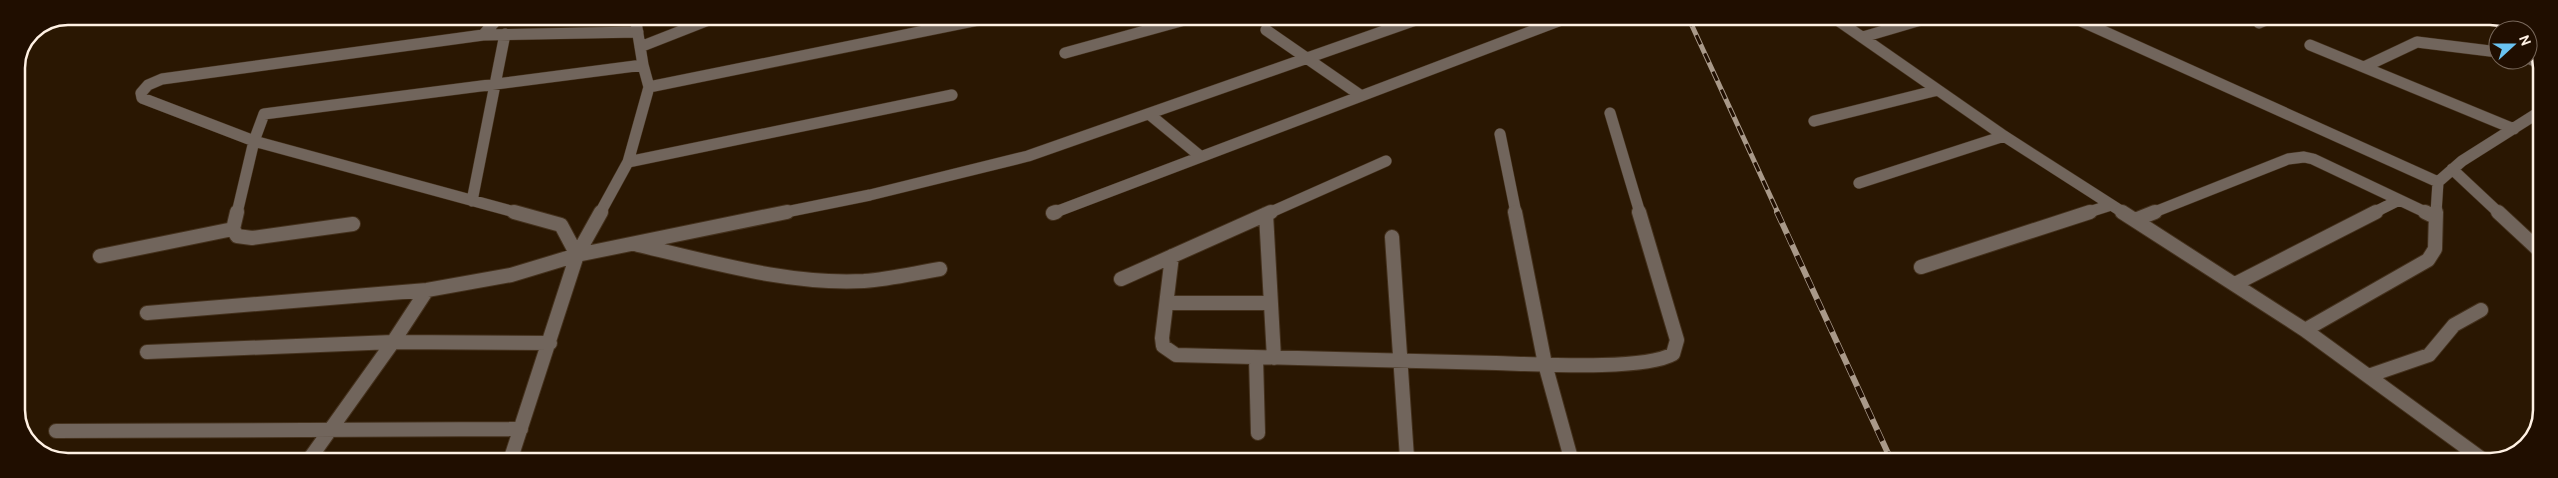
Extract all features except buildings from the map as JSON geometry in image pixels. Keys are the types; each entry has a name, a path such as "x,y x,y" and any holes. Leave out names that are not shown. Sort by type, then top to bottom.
{"street":[{"path":"483,35 492,25"},
{"path":"512,453 577,256 628,162 649,87 643,65 637,25"},
{"path":"640,47 696,25"},
{"path":"649,87 948,25"},
{"path":"1066,53 1167,25"},
{"path":"147,313 427,290 511,275 577,256 870,195 1028,156 1399,25"},
{"path":"1053,212 1545,25"},
{"path":"1844,25 2004,136 2305,330 2474,453"},
{"path":"1863,38 1905,25"},
{"path":"2090,25 2438,182"},
{"path":"1266,30 1360,95"},
{"path":"577,256 561,225 254,141 142,98 141,93 148,85 162,79 483,35 638,32"},
{"path":"472,201 505,34"},
{"path":"2364,67 2417,42 2488,51"},
{"path":"2310,45 2514,129"},
{"path":"353,224 252,238 236,236 233,228 254,141 264,114 643,65"},
{"path":"1814,121 1938,90"},
{"path":"628,162 952,95"},
{"path":"1172,256 1162,338 1163,346 1168,352 1191,357 1545,364 1643,363 1666,358 1673,354 1677,340 1610,113"},
{"path":"1149,114 1200,156"},
{"path":"2305,330 2428,260 2435,249 2438,182 2452,169 2533,116"},
{"path":"1500,134 1545,364 1570,453"},
{"path":"1859,183 2004,136"},
{"path":"2135,220 2297,158 2320,162 2435,218"},
{"path":"1121,279 1386,161"},
{"path":"2452,169 2533,245"},
{"path":"2235,284 2400,200"},
{"path":"1921,267 2111,205"},
{"path":"1266,214 1274,358"},
{"path":"100,256 233,228"},
{"path":"1392,237 1402,361 1407,453"},
{"path":"634,244 738,268 812,280 853,281 887,278 940,269"},
{"path":"314,453 393,342 427,290"},
{"path":"1166,303 1270,303"},
{"path":"2368,376 2429,355 2454,325 2481,310"},
{"path":"147,352 393,342 550,342"},
{"path":"1256,358 1258,433"},
{"path":"56,432 520,429"}],"railway":[{"path":"1692,25 1778,213"},
{"path":"1777,212 1888,453"}]}
